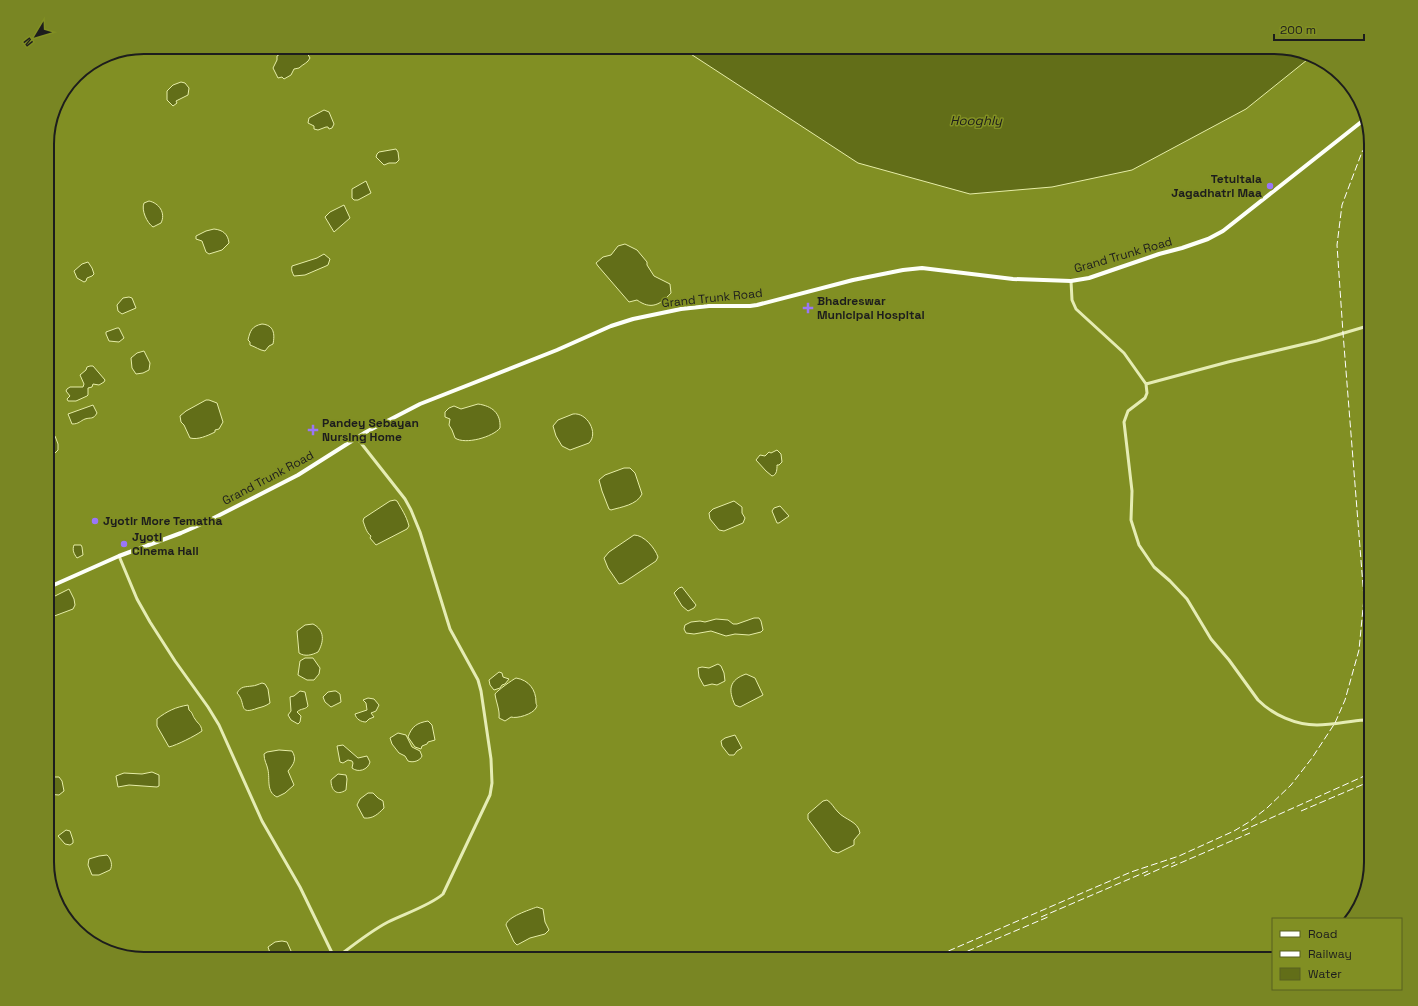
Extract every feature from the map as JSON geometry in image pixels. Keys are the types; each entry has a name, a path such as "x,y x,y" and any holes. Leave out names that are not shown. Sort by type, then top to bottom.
{"main road":[{"name":"Grand Trunk Road","path":"54,585 119,556 204,523 298,475 387,420 420,404 557,350 611,326 647,316 701,307 757,305 853,280 903,270 922,268 1013,279 1071,281 1088,278 1208,239 1223,231 1361,122"}],"street":[{"path":"1071,281 1072,300 1076,309 1130,359 1146,384 1147,393 1145,398 1128,411 1124,422 1132,491 1131,524 1146,556 1158,571 1187,599 1211,640 1229,660 1264,706 1291,720 1311,725 1364,720"},
{"path":"1146,384 1364,327"},
{"path":"345,952 375,930 434,901 443,894 490,795 492,783 491,759 481,691 473,669 450,629 415,520 405,499 360,436"},
{"path":"119,556 137,599 150,622 219,725 262,820 295,877 332,952"}],"water":[{"path":"280,54 308,54 310,58 299,68 294,69 291,75 284,79 282,77 278,78 273,68 277,60 277,56"},
{"name":"Hooghly","path":"691,54 1274,54 1297,57 1307,60 1246,109 1132,170 1052,187 970,194 858,163"},
{"path":"181,82 185,83 189,88 188,95 176,101 177,103 173,106 167,100 167,91 173,85"},
{"path":"324,110 329,112 334,124 332,128 329,129 326,127 318,130 314,129 314,126 308,123 309,118"},
{"path":"396,149 399,160 396,163 384,165 376,157 379,152"},
{"path":"366,181 371,193 358,200 354,200 352,198 352,189"},
{"path":"149,201 159,206 163,216 161,223 153,227 147,219 143,209 144,203"},
{"path":"344,205 350,218 334,232 325,217 330,212"},
{"path":"214,229 220,230 224,233 228,237 229,243 222,250 209,254 206,252 202,241 196,239 196,236"},
{"path":"625,244 637,250 647,262 647,265 654,276 670,284 671,293 663,301 655,305 647,305 637,300 629,302 596,263 603,257 611,255 618,246"},
{"path":"324,254 330,259 328,265 305,275 294,276 292,266 317,258"},
{"path":"88,262 94,274 87,278 84,282 77,278 74,271 82,264"},
{"path":"123,298 132,298 136,308 122,314 118,311 117,305"},
{"path":"262,324 269,326 274,334 273,344 265,351 250,345 248,340 252,329"},
{"path":"119,328 124,338 119,342 109,341 106,332"},
{"path":"144,351 150,363 149,370 136,374 132,368 131,358 137,353"},
{"path":"93,366 105,380 104,382 99,385 93,384 92,387 88,388 87,396 76,401 68,401 67,399 70,396 66,391 67,389 70,387 83,387 84,384 80,375 86,370 87,367"},
{"path":"206,400 217,403 223,422 219,429 215,430 215,432 199,438 190,438 181,422 180,416"},
{"path":"478,404 487,406 495,411 499,418 500,428 479,439 465,441 455,438 449,425 450,419 445,417 445,412 454,406 461,409"},
{"path":"93,405 97,413 94,417 85,419 76,424 72,424 68,414"},
{"path":"573,414 583,416 587,420 593,434 589,443 570,450 562,446 556,436 553,426 558,420"},
{"path":"54,436 58,444 58,450 55,453"},
{"path":"777,450 781,454 782,462 777,465 776,473 772,476 756,460 760,455 765,456 769,452 771,453"},
{"path":"624,468 630,468 635,473 642,494 640,498 633,503 611,510 609,509 599,480 605,475"},
{"path":"395,500 404,513 409,526 407,529 376,545 370,538 371,536 366,529 363,521 364,518 390,501"},
{"path":"734,501 742,507 742,513 745,518 743,523 724,531 719,530 710,519 709,513 713,509"},
{"path":"780,506 789,516 777,523 772,511 774,508"},
{"path":"634,535 642,537 649,543 658,557 656,561 623,583 619,584 608,568 604,558 609,552"},
{"path":"74,545 81,545 83,555 77,558 73,549"},
{"path":"682,587 696,605 688,611 682,606 674,593"},
{"path":"69,589 74,599 75,605 73,609 54,616 54,596"},
{"path":"754,618 759,618 763,630 761,632 749,635 735,634 726,636 711,631 694,634 686,633 684,629 685,625 691,622 705,622 716,619 728,620 733,624 737,624"},
{"path":"313,624 320,630 322,636 320,648 318,652 313,654 301,654 299,653 297,631 305,625"},
{"path":"305,658 313,658 320,668 319,674 314,680 307,680 298,675 300,661"},
{"path":"718,664 721,666 724,673 725,681 717,685 712,684 704,686 699,677 698,668 709,668"},
{"path":"499,672 502,673 503,677 509,679 500,688 494,690 490,685 489,680"},
{"path":"746,674 755,678 763,695 740,707 735,705 731,695 731,690 733,682 740,676"},
{"path":"516,678 525,681 531,686 535,693 537,706 525,716 511,717 505,721 499,718 495,694"},
{"path":"262,683 265,684 268,689 270,703 251,710 245,709 237,693 243,687 254,686"},
{"path":"300,691 305,692 308,706 297,712 301,716 298,724 291,720 288,715 291,711 290,697 294,696"},
{"path":"336,691 340,694 341,702 331,707 325,702 323,697 328,692"},
{"path":"368,698 374,699 379,705 376,711 371,713 374,717 364,722 358,719 355,714 367,710 366,703 363,700"},
{"path":"188,705 189,710 200,725 202,731 169,747 157,726 157,719 172,710"},
{"path":"428,721 432,725 435,740 428,742 422,746 421,749 415,747 408,737 411,730 415,726"},
{"path":"398,733 406,735 412,747 420,751 422,756 420,759 410,762 405,756 399,753 392,744 390,738"},
{"path":"735,735 742,748 734,755 729,755 722,746 721,741"},
{"path":"343,745 358,758 367,756 370,762 369,765 362,770 354,770 352,768 352,761 348,760 343,763 340,762 337,746"},
{"path":"279,750 292,751 294,754 294,761 288,771 294,785 285,793 277,797 271,792 270,789 268,770 264,759 264,754"},
{"path":"152,772 159,775 159,786 157,787 129,785 118,787 116,776 124,773 142,774"},
{"path":"338,774 346,775 347,779 346,790 340,793 333,790 331,784 331,780"},
{"path":"54,777 59,777 62,781 64,791 59,795 54,795"},
{"path":"368,793 373,793 383,801 384,808 373,817 364,818 357,805 360,799"},
{"path":"827,800 841,815 857,826 860,833 854,840 854,845 838,853 832,851 808,819 808,814 823,801"},
{"path":"66,830 70,831 73,840 73,843 70,845 65,844 58,836"},
{"path":"107,855 111,862 110,870 99,875 92,875 88,865 89,859"},
{"path":"537,907 543,909 545,922 549,930 545,934 530,938 517,945 506,925 507,922 519,914"},
{"path":"275,942 287,942 291,952 270,952 268,947"}],"railway":[{"path":"1364,149 1342,205 1337,245 1364,598"},
{"path":"946,952 1131,872 1179,856 1234,831 1267,808 1291,785 1312,758 1335,723 1345,700 1359,650 1364,598"},
{"path":"1242,831 1364,776"},
{"path":"1301,811 1364,784"},
{"path":"1171,867 1250,833"},
{"path":"1144,876 1175,862"},
{"path":"1041,917 1148,871"},
{"path":"966,952 1048,917"}],"place":[{"name":"Tetultala Jagadhatri Maa","path":"1270,186"},
{"name":"Bhadreswar Municipal Hospital","path":"808,308"},
{"name":"Pandey Sebayan Nursing Home","path":"313,430"},
{"name":"Jyotir More Tematha","path":"95,521"},
{"name":"Jyoti Cinema Hall","path":"124,544"}]}
